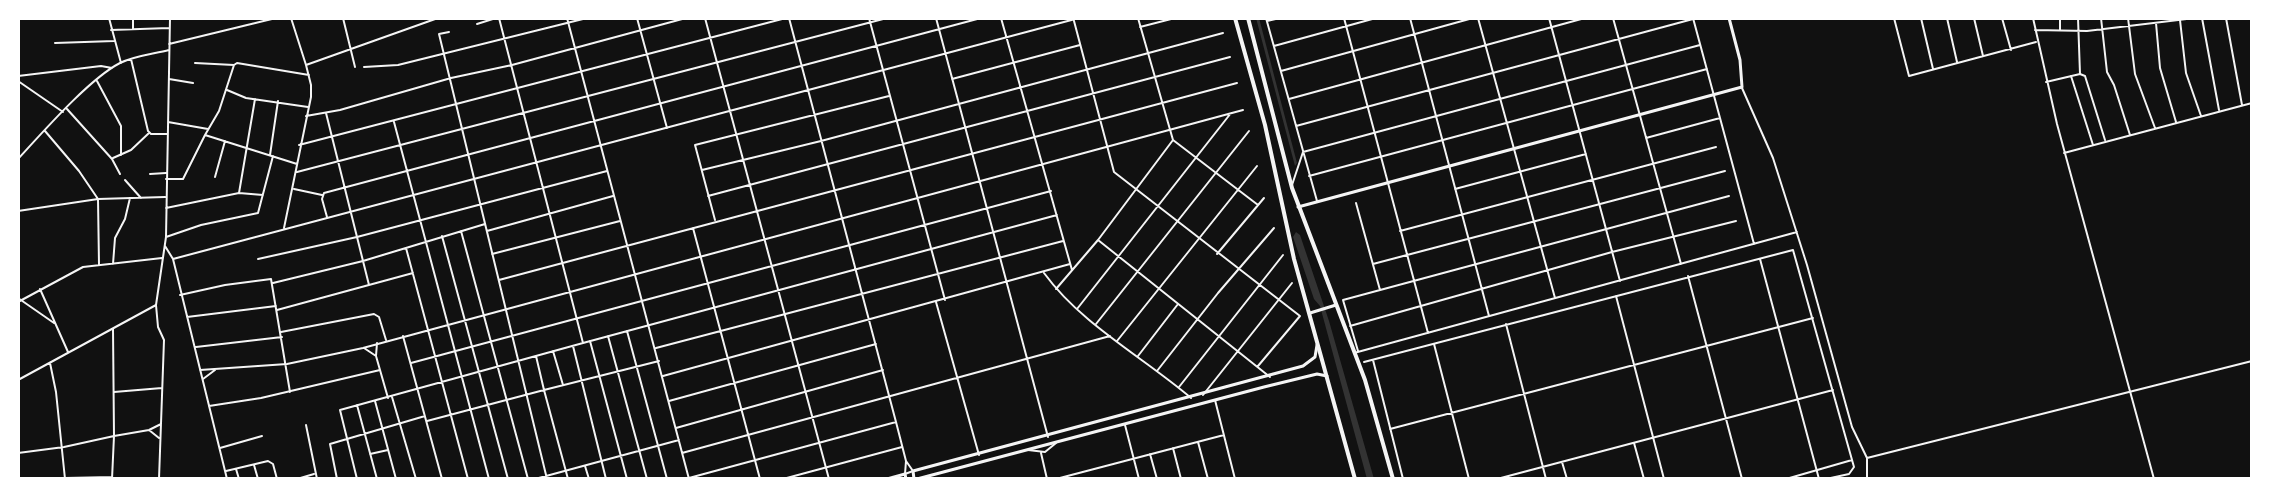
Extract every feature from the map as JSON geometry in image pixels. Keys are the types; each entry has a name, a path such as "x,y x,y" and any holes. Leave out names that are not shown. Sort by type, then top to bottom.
{"main road":[{"path":"1235,18 1265,125 1287,232 1355,479"},
{"path":"1248,18 1298,207 1356,352 1394,479"}],"street":[{"path":"109,18 121,63"},
{"path":"133,18 133,29"},
{"path":"159,479 164,337 158,327 156,305 166,237 170,18"},
{"path":"169,44 276,18"},
{"path":"284,228 294,189 299,145 309,107 311,85 291,18"},
{"path":"343,18 356,67"},
{"path":"306,65 438,18"},
{"path":"477,24 497,18 505,39 583,343"},
{"path":"567,18 689,478 896,422"},
{"path":"364,68 398,65 587,18"},
{"path":"637,18 668,129"},
{"path":"306,116 326,113 451,78 512,65 686,18"},
{"path":"705,18 829,479"},
{"path":"299,145 787,18 903,447 906,479"},
{"path":"868,18 945,300"},
{"path":"297,172 524,115 887,18"},
{"path":"936,18 1048,437"},
{"path":"294,189 322,195 981,18"},
{"path":"1001,18 1072,270"},
{"path":"173,259 1079,18"},
{"path":"1138,18 1173,140 1258,205"},
{"path":"1140,27 1175,18"},
{"path":"1280,18 1267,20 1317,201"},
{"path":"1344,18 1428,333"},
{"path":"1274,46 1376,18"},
{"path":"1410,18 1489,316"},
{"path":"1281,71 1473,18"},
{"path":"1479,18 1492,73 1555,298"},
{"path":"1549,18 1620,280"},
{"path":"1289,99 1585,18"},
{"path":"1613,18 1681,264"},
{"path":"1729,18 1740,60 1742,87 1748,105 1767,140 1797,232 1852,427 1867,458 1867,479"},
{"path":"1894,18 1906,74 2037,42"},
{"path":"1921,18 1933,69"},
{"path":"1947,18 1958,62"},
{"path":"1974,18 1983,56"},
{"path":"2002,18 2011,50"},
{"path":"2033,18 2064,153 2154,479"},
{"path":"2060,18 2060,31"},
{"path":"2078,18 2080,74 2088,81 2106,142"},
{"path":"2101,18 2107,72 2114,85 2130,135"},
{"path":"2128,18 2135,74 2155,128"},
{"path":"2149,18 2149,24"},
{"path":"2035,30 2080,31 2195,18"},
{"path":"2202,18 2220,111"},
{"path":"2226,18 2242,105"},
{"path":"1073,19 1113,172 1300,316 1258,366"},
{"path":"1296,126 1693,19 1754,245"},
{"path":"2180,20 2186,73 2202,116"},
{"path":"2156,23 2160,68 2176,123"},
{"path":"111,30 170,28"},
{"path":"449,32 440,34 455,106 547,477"},
{"path":"702,170 821,141 1223,33"},
{"path":"55,43 114,41"},
{"path":"952,79 1080,45"},
{"path":"1303,152 1700,45"},
{"path":"18,159 63,112 111,68 131,59 169,50"},
{"path":"708,196 1230,57"},
{"path":"131,59 149,133"},
{"path":"195,63 234,65 240,63 309,75"},
{"path":"166,179 183,179 227,90 234,65"},
{"path":"18,76 89,67 111,68"},
{"path":"1309,176 1442,138 1707,69"},
{"path":"2046,82 2080,74"},
{"path":"2071,76 2093,145"},
{"path":"169,79 193,83"},
{"path":"18,81 63,112"},
{"path":"97,81 121,126 121,155"},
{"path":"499,280 626,247 715,220 757,211 1035,135 1237,83"},
{"path":"1298,207 1742,87"},
{"path":"227,90 241,97 309,107"},
{"path":"715,220 695,145 814,117 889,96"},
{"path":"238,193 255,99"},
{"path":"166,237 201,225 258,213 271,155 278,101"},
{"path":"2064,153 2252,103"},
{"path":"67,109 112,159 120,174"},
{"path":"200,370 287,364 363,348 446,323 635,276 764,238 1243,110"},
{"path":"1077,309 1231,112"},
{"path":"326,113 369,285"},
{"path":"1646,138 1720,118"},
{"path":"168,122 208,129"},
{"path":"394,122 489,479"},
{"path":"45,131 80,171 98,200 99,265"},
{"path":"1096,324 1249,131"},
{"path":"112,159 131,150 149,133 167,134"},
{"path":"205,135 297,164"},
{"path":"1056,289 1137,191 1173,140"},
{"path":"215,177 225,141"},
{"path":"1400,231 1716,147"},
{"path":"1292,188 1303,152"},
{"path":"1455,189 1586,154"},
{"path":"1117,341 1257,166"},
{"path":"258,259 419,222 607,171"},
{"path":"1373,264 1725,171"},
{"path":"150,174 166,173"},
{"path":"125,180 141,198"},
{"path":"411,363 1050,191"},
{"path":"166,208 238,193 263,195"},
{"path":"322,195 327,217"},
{"path":"487,231 613,196"},
{"path":"1729,196 1343,300 1356,352 1797,232"},
{"path":"18,211 98,200 165,197"},
{"path":"113,264 115,238 125,219 130,198"},
{"path":"1218,254 1264,198"},
{"path":"1356,203 1380,290"},
{"path":"357,479 339,411 627,330 1057,215"},
{"path":"492,254 620,221"},
{"path":"1350,326 1612,252 1736,221"},
{"path":"273,283 363,261 485,224"},
{"path":"693,228 706,284 760,479"},
{"path":"1157,371 1197,319 1274,228"},
{"path":"461,231 528,479"},
{"path":"442,236 508,479"},
{"path":"1098,240 1270,377"},
{"path":"655,348 1062,241"},
{"path":"165,245 173,259 227,479"},
{"path":"406,248 468,479"},
{"path":"1364,362 1760,257 1794,251 1854,470 1826,479"},
{"path":"1179,387 1283,255"},
{"path":"1760,257 1815,471 1819,479"},
{"path":"18,300 76,270 162,258"},
{"path":"663,376 1070,264"},
{"path":"186,317 277,308 413,273"},
{"path":"1044,273 1056,289 1077,309 1191,398"},
{"path":"1688,276 1742,479"},
{"path":"180,295 269,278 273,283 290,392"},
{"path":"1203,395 1292,283"},
{"path":"40,290 68,352"},
{"path":"1616,296 1664,479"},
{"path":"18,300 54,323"},
{"path":"936,302 979,455"},
{"path":"1138,356 1178,303"},
{"path":"18,380 156,305"},
{"path":"1310,313 1336,305"},
{"path":"281,332 374,314 379,317 386,340"},
{"path":"1390,429 1813,318"},
{"path":"1506,324 1546,479"},
{"path":"18,479 112,478 113,329"},
{"path":"627,330 667,479"},
{"path":"887,479 1270,377 1303,366 1313,360 1317,351 1316,334"},
{"path":"403,336 442,479"},
{"path":"608,336 647,479"},
{"path":"682,453 1110,336"},
{"path":"194,348 282,337"},
{"path":"590,341 627,479"},
{"path":"377,343 376,356 380,370 401,424 416,479"},
{"path":"669,401 876,344"},
{"path":"1434,344 1469,479"},
{"path":"573,346 606,479"},
{"path":"363,348 376,356"},
{"path":"553,351 562,386"},
{"path":"536,356 568,479"},
{"path":"1372,360 1403,479"},
{"path":"427,421 659,361"},
{"path":"1867,458 2252,361"},
{"path":"50,363 64,447 65,478"},
{"path":"203,380 215,370"},
{"path":"208,406 290,392 380,370"},
{"path":"676,428 883,370"},
{"path":"906,461 916,479 1317,374 1327,375 1329,380"},
{"path":"114,392 162,388"},
{"path":"1497,479 1833,390"},
{"path":"1215,400 1235,479"},
{"path":"375,401 396,479"},
{"path":"357,405 377,479"},
{"path":"337,479 329,446 426,416"},
{"path":"18,453 64,447 149,430 161,424"},
{"path":"1125,425 1139,479"},
{"path":"306,426 316,479"},
{"path":"149,430 160,439"},
{"path":"1056,479 1224,435"},
{"path":"220,448 262,436"},
{"path":"535,479 679,440"},
{"path":"1198,442 1208,479"},
{"path":"1028,450 1041,453 1049,451 1056,443"},
{"path":"1634,443 1644,479"},
{"path":"783,479 903,447"},
{"path":"1173,448 1181,479"},
{"path":"370,454 388,450"},
{"path":"1041,453 1047,479"},
{"path":"1150,454 1157,479"},
{"path":"1786,479 1852,460"},
{"path":"226,471 271,462 277,479"},
{"path":"1562,462 1567,479"},
{"path":"254,465 258,479"},
{"path":"585,466 589,479"},
{"path":"236,469 239,479"},
{"path":"297,479 315,474"}],"shaded area":[{"path":"1256,18 1259,18 1297,163 1295,166"},
{"path":"1296,232 1300,235 1329,321 1374,479 1367,479 1320,306 1314,299 1293,237"}]}
